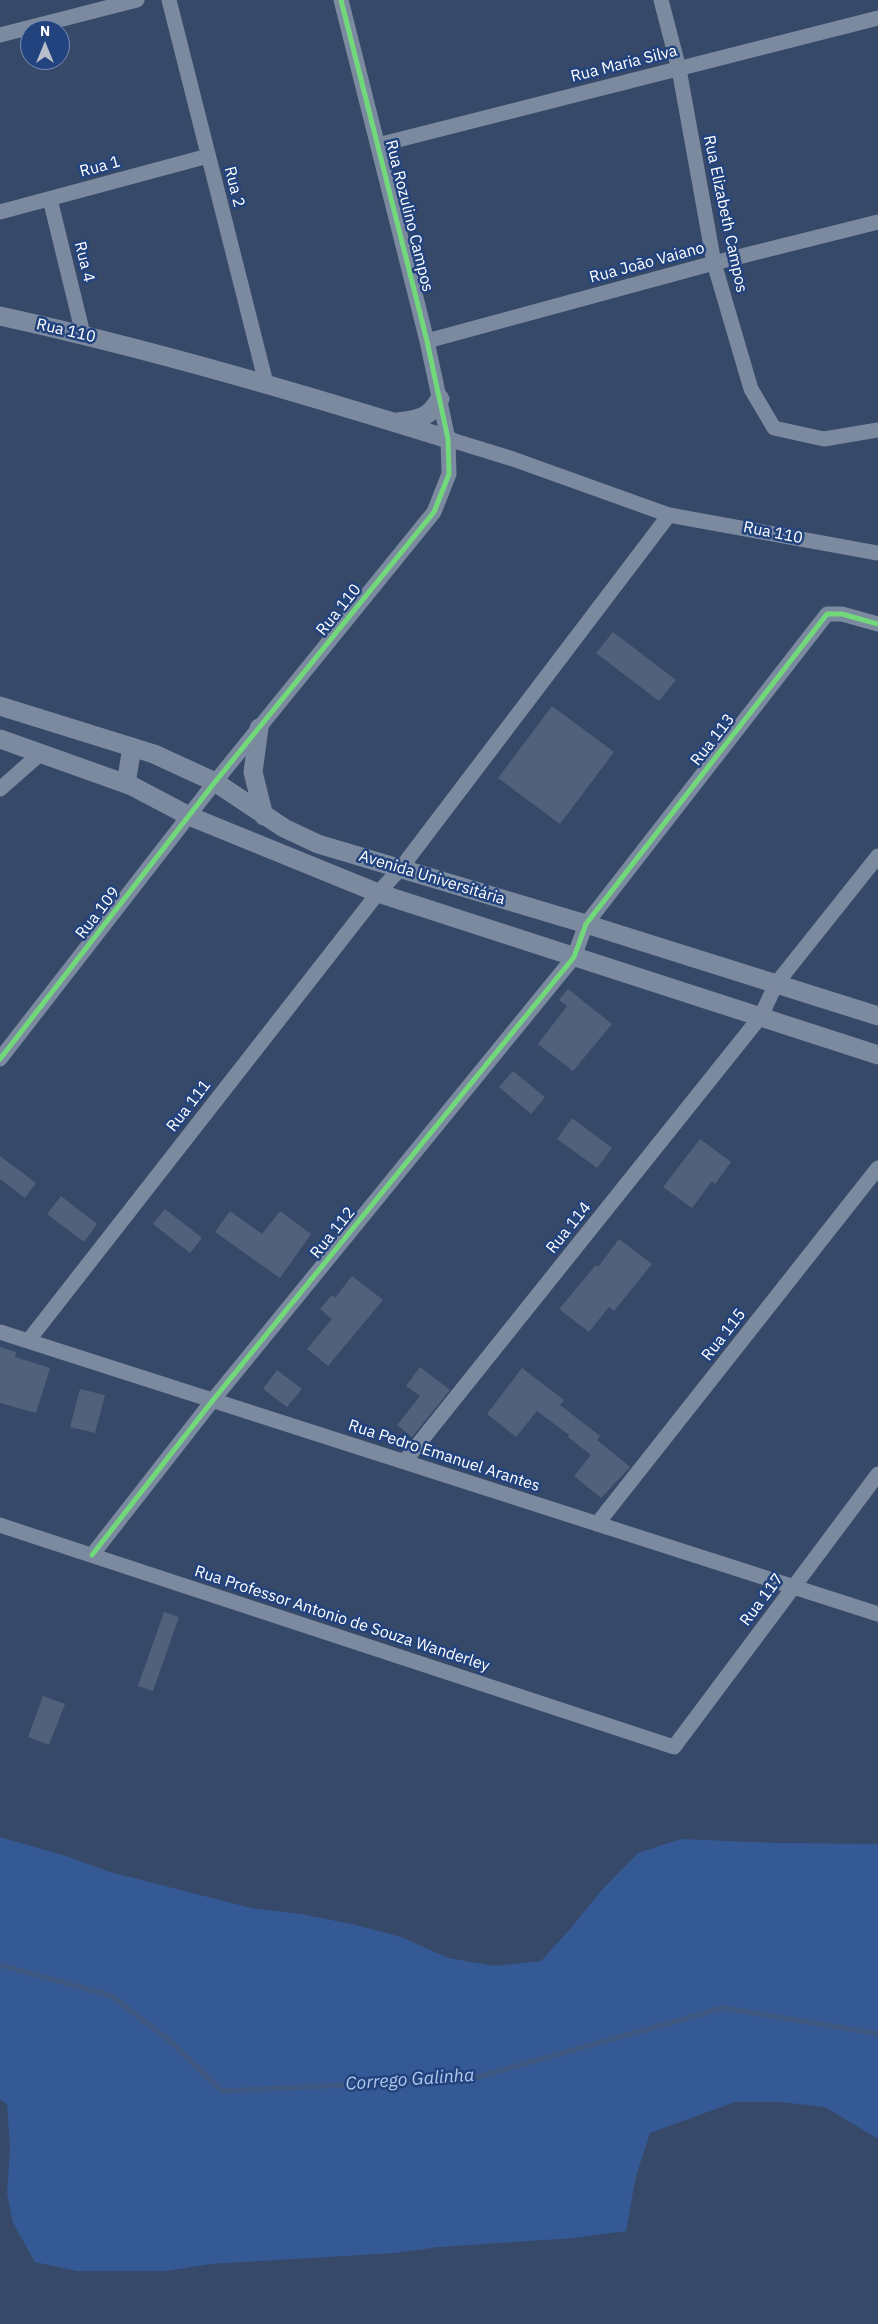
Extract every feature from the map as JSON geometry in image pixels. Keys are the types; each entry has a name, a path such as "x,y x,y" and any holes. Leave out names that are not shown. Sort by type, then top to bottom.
{"street":[{"path":"1,31 137,0"},
{"name":"Rua 2","path":"169,0 266,383"},
{"name":"Rua Rozulino Campos","path":"341,0 427,341 448,438"},
{"name":"Rua Elizabeth Campos","path":"661,0 679,68 714,263 751,389 774,428 824,438 878,430"},
{"name":"Rua Maria Silva","path":"378,145 878,18"},
{"name":"Rua 1","path":"0,212 208,156"},
{"name":"Rua 4","path":"50,199 83,334"},
{"name":"Rua João Vaiano","path":"427,341 714,263 878,222"},
{"name":"Rua 110","path":"0,316 83,334 266,383 513,458 669,515 878,553"},
{"path":"395,422 422,418 433,410 440,399"},
{"name":"Rua 110","path":"215,782 434,512 449,474 448,438"},
{"path":"378,893 401,868 669,515"},
{"name":"Rua 113","path":"586,924 827,614 842,614 878,624"},
{"name":"Avenida Universitária","path":"0,706 154,754 215,782 264,816 318,844 586,924 878,1016"},
{"path":"259,728 253,772 264,816"},
{"name":"Avenida Universitária","path":"0,739 126,784 189,816 378,893 878,1055"},
{"path":"126,784 132,748"},
{"path":"0,789 41,753"},
{"name":"Rua 109","path":"0,1059 215,782"},
{"path":"760,1016 776,984 878,856"},
{"name":"Rua 111","path":"28,1341 378,893"},
{"name":"Rua 112","path":"92,1555 213,1400 574,957 586,924"},
{"name":"Rua 114","path":"404,1462 760,1016"},
{"name":"Rua 115","path":"597,1524 878,1168"},
{"name":"Rua Pedro Emanuel Arantes","path":"0,1332 878,1614"},
{"name":"Rua 117","path":"674,1747 878,1474"},
{"name":"Rua Professor Antonio de Souza Wanderley","path":"0,1524 674,1747"}],"shaded area":[{"path":"0,1837 66,1856 110,1872 251,1908 301,1914 356,1925 401,1937 448,1958 494,1966 541,1961 600,1892 638,1853 681,1839 775,1843 878,1844 878,2139 825,2107 781,2102 735,2102 650,2133 636,2176 626,2231 574,2238 439,2247 394,2253 210,2264 166,2271 77,2271 35,2262 13,2223 7,2193 10,2148 7,2104 0,2099"}],"building":[{"path":"613,632 676,680 659,701 596,653"},
{"path":"552,706 614,752 560,824 498,778"},
{"path":"568,989 612,1024 573,1071 538,1044 567,1006 559,1000"},
{"path":"513,1071 545,1097 531,1114 499,1087"},
{"path":"572,1118 612,1148 597,1168 557,1139"},
{"path":"700,1139 731,1162 715,1184 712,1181 692,1208 663,1187"},
{"path":"0,1156 36,1183 25,1198 0,1179"},
{"path":"61,1196 97,1224 84,1242 47,1214"},
{"path":"165,1209 202,1238 190,1253 153,1224"},
{"path":"230,1211 262,1234 280,1211 311,1234 280,1278 215,1232"},
{"path":"619,1239 652,1264 614,1311 609,1307 589,1332 559,1309 596,1265 598,1267"},
{"path":"352,1276 383,1300 328,1366 307,1349 332,1319 320,1309 332,1295 335,1298"},
{"path":"0,1347 16,1352 15,1357 50,1368 36,1413 0,1403"},
{"path":"420,1367 450,1390 412,1437 397,1425 420,1396 406,1386"},
{"path":"522,1368 564,1400 560,1405 600,1436 597,1440 630,1467 601,1498 574,1476 591,1455 568,1437 569,1435 537,1411 516,1437 487,1414"},
{"path":"277,1370 302,1389 287,1407 263,1389"},
{"path":"80,1389 105,1395 95,1433 70,1427"},
{"path":"164,1612 179,1617 153,1691 138,1686"},
{"path":"43,1696 65,1704 49,1745 28,1737"}],"waterway":[{"name":"Corrego Galinha","path":"0,1965 112,1996 171,2042 222,2091 470,2079 723,2008 878,2034"}],"cycle path":[{"path":"0,1059 215,782 434,512 449,474 448,439 427,341 341,0"},
{"path":"92,1555 213,1400 574,957 586,924 827,614 842,614 878,624"}]}
